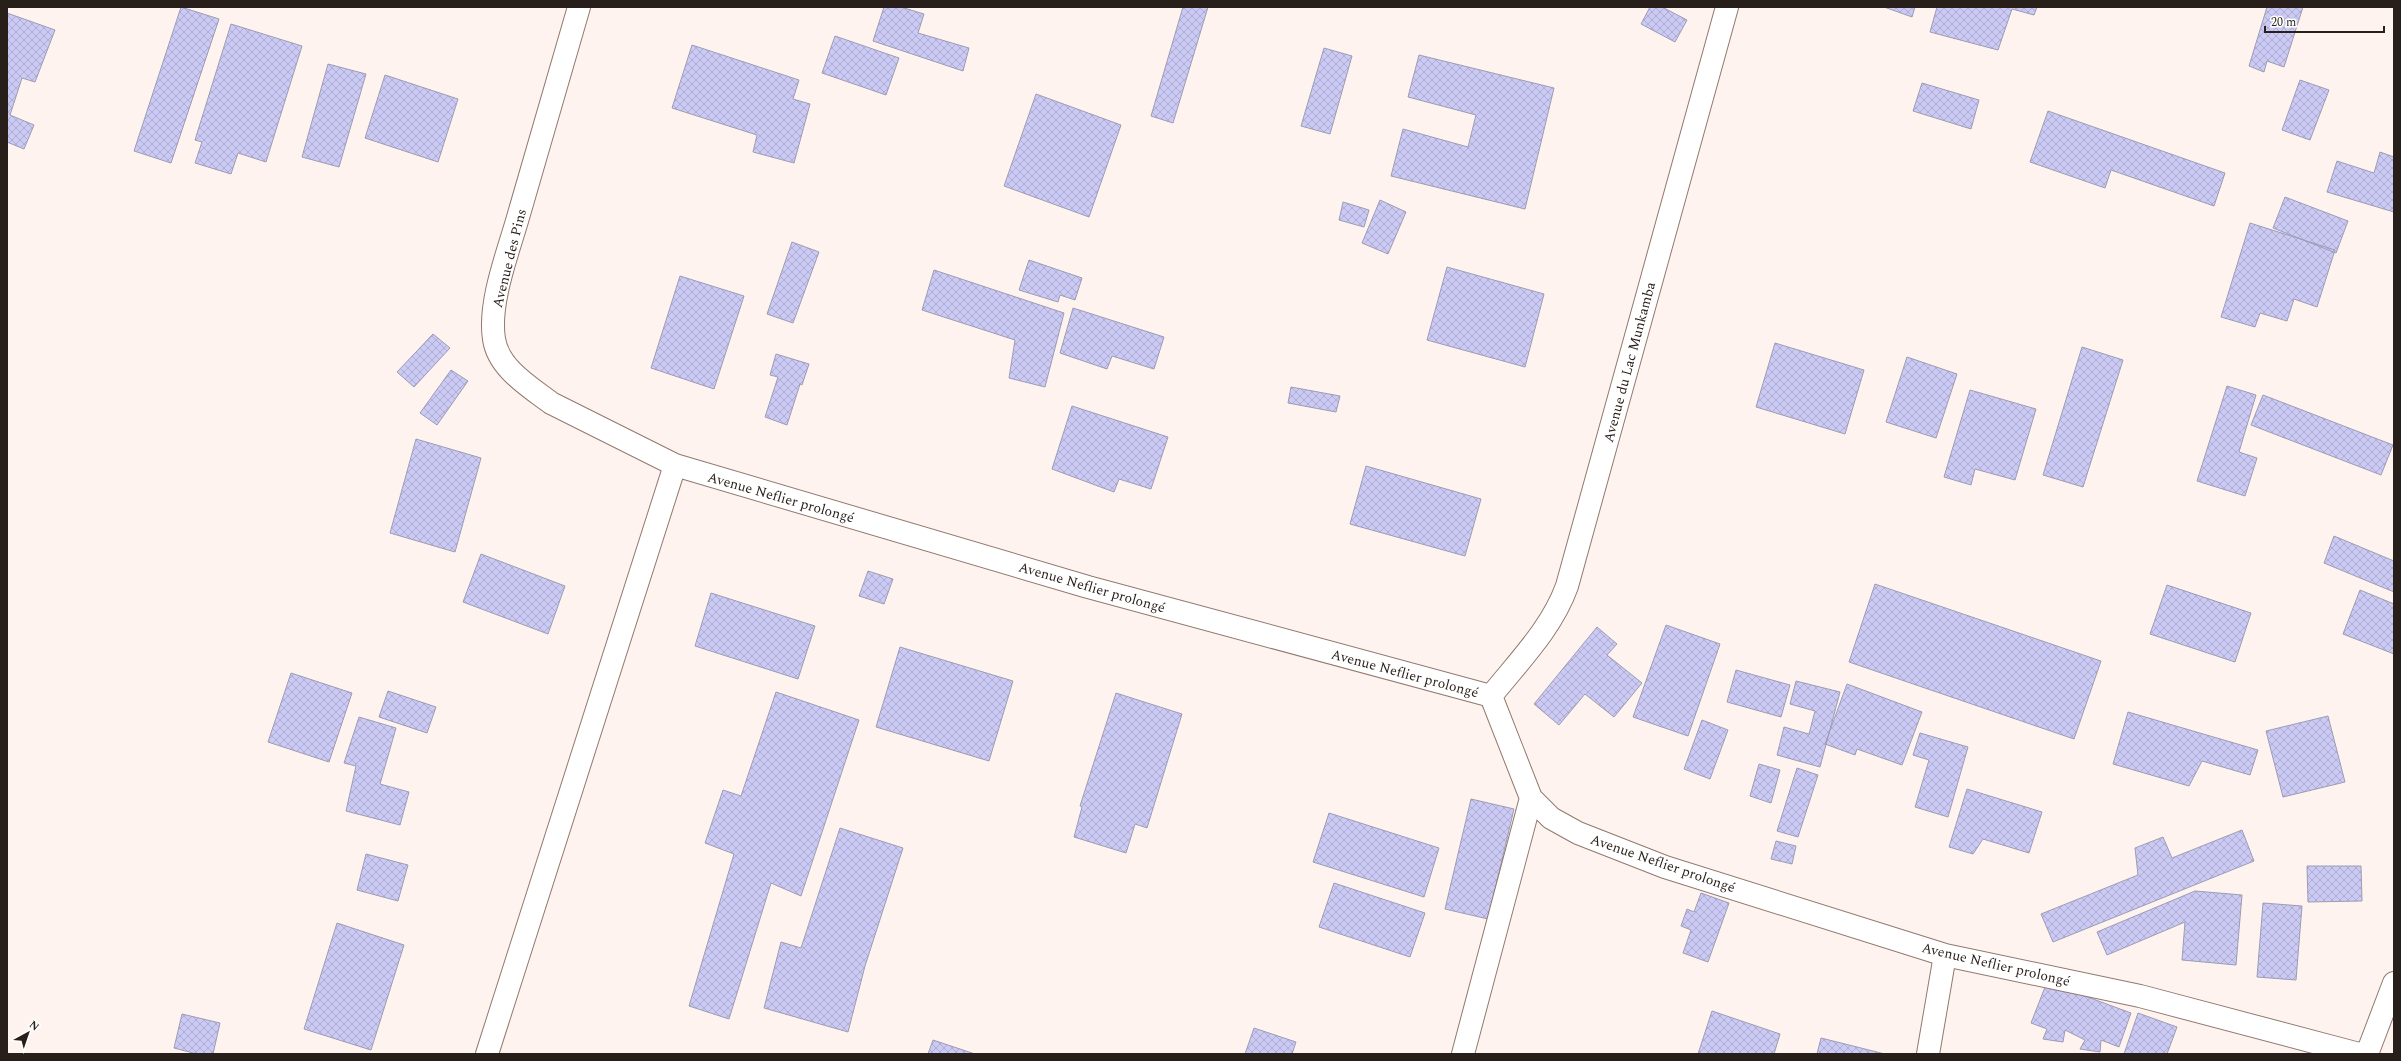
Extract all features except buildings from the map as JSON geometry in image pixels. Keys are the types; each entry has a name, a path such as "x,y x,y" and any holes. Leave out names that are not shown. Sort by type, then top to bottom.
{"street":[{"name":"Avenue des Pins","path":"579,7 508,255 497,299 494,339 504,364 551,403 675,465"},
{"name":"Avenue du Lac Munkamba","path":"1491,696 1549,624 1560,607 1727,7"},
{"name":"Avenue Neflier prolongé","path":"675,465 1088,587 1491,696 1531,798 1551,818 1578,833 1665,867 1945,955 2140,996 2359,1054"},
{"path":"487,1054 675,465"},
{"path":"1463,1054 1531,798"},
{"path":"1928,1054 1945,955"},
{"path":"2367,1054 2394,983"}]}
